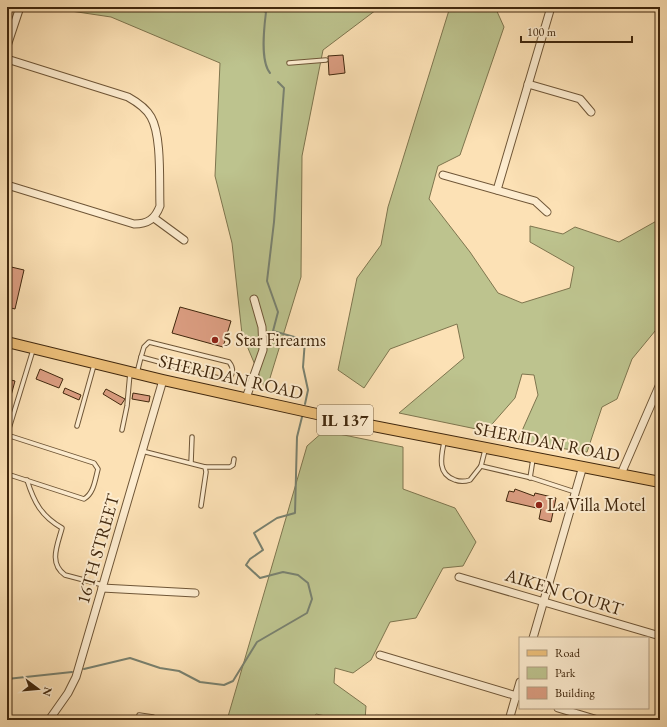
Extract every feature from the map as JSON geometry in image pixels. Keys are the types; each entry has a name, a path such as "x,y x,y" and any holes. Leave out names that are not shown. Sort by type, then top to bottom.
{"main road":[{"name":"SHERIDAN ROAD","path":"7,342 133,373 246,398 444,440 534,456 660,482"}],"street":[{"path":"7,46 10,25 20,7"},
{"path":"497,190 551,7"},
{"path":"7,59 128,97 145,108 151,116 156,133 160,206 154,218 143,224 134,224 7,185"},
{"path":"528,84 580,99 591,112"},
{"path":"443,175 534,201 547,212"},
{"path":"154,218 184,240"},
{"path":"246,398 263,350 262,327 254,299"},
{"name":"16TH STREET","path":"49,720 68,693 76,677 163,380"},
{"path":"621,474 660,384"},
{"path":"533,637 583,466"},
{"name":"AIKEN COURT","path":"459,577 660,636"},
{"path":"103,586 195,594"},
{"path":"380,655 518,696 509,720"},
{"path":"561,709 598,720"}],"lane":[{"path":"290,64 326,60"},
{"path":"122,430 133,373 144,347 149,342 229,362 232,365 233,372 230,378 226,380 141,357"},
{"path":"7,474 84,499 89,496 92,490 98,469 94,463 7,435 34,348"},
{"path":"77,426 95,364"},
{"path":"191,463 192,438"},
{"path":"444,440 441,467 443,473 449,478 460,481 470,480 481,466 486,447"},
{"path":"142,451 205,467 230,468 233,465 234,459"},
{"path":"530,478 534,456"},
{"path":"481,466 530,478 575,492"},
{"path":"201,506 206,472 205,467"},
{"path":"27,480 37,506 44,514 62,528 55,555 55,564 59,571 65,575 103,586"},
{"path":"139,715 153,717 156,720"}],"green space":[{"path":"44,7 380,7 323,50 302,156 301,277 266,391 242,334 232,243 215,176 220,63 111,17"},
{"path":"450,7 495,7 504,27 460,155 438,166 429,199 470,252 498,293 522,303 570,288 574,267 530,242 530,226 563,234 575,227 619,242 660,219 660,325 632,359 617,399 602,407 587,452 517,442 538,395 534,375 522,374 515,398 486,431 399,413 464,358 457,324 390,349 364,388 338,370 357,278 381,245 388,207"},
{"path":"324,431 403,447 403,489 455,508 476,542 463,566 443,568 416,618 390,622 371,660 353,673 335,668 334,683 366,706 365,720 344,720 316,714 312,720 227,720 307,446"}],"building":[{"path":"343,55 345,73 329,75 328,56"},
{"path":"7,266 24,270 15,309 7,307"},
{"path":"180,307 231,321 223,347 172,333"},
{"path":"40,369 63,379 59,388 36,379"},
{"path":"11,380 15,381 9,403 7,403 7,393"},
{"path":"65,388 81,395 79,400 63,393"},
{"path":"106,389 125,399 121,405 103,394"},
{"path":"133,393 150,396 149,402 132,399"},
{"name":"La Villa Motel","path":"515,489 534,496 535,493 556,498 551,522 539,519 541,509 506,501 509,491 514,492"}],"waterway":[{"path":"256,7 266,12 264,53 267,68 270,73"},
{"path":"278,82 284,88 274,222 267,281 278,312 273,331 305,340 303,367 308,390 305,404"},
{"path":"84,669 130,658 160,668 179,671 200,682 224,685 233,681 257,642 307,613 312,599 308,583 298,575 283,572 260,578 246,565 250,559 263,550 254,533 277,518 295,513 297,437 302,417"},
{"path":"7,679 72,672"}],"place":[{"name":"5 Star Firearms","path":"215,340"},
{"name":"La Villa Motel","path":"539,505"}]}
